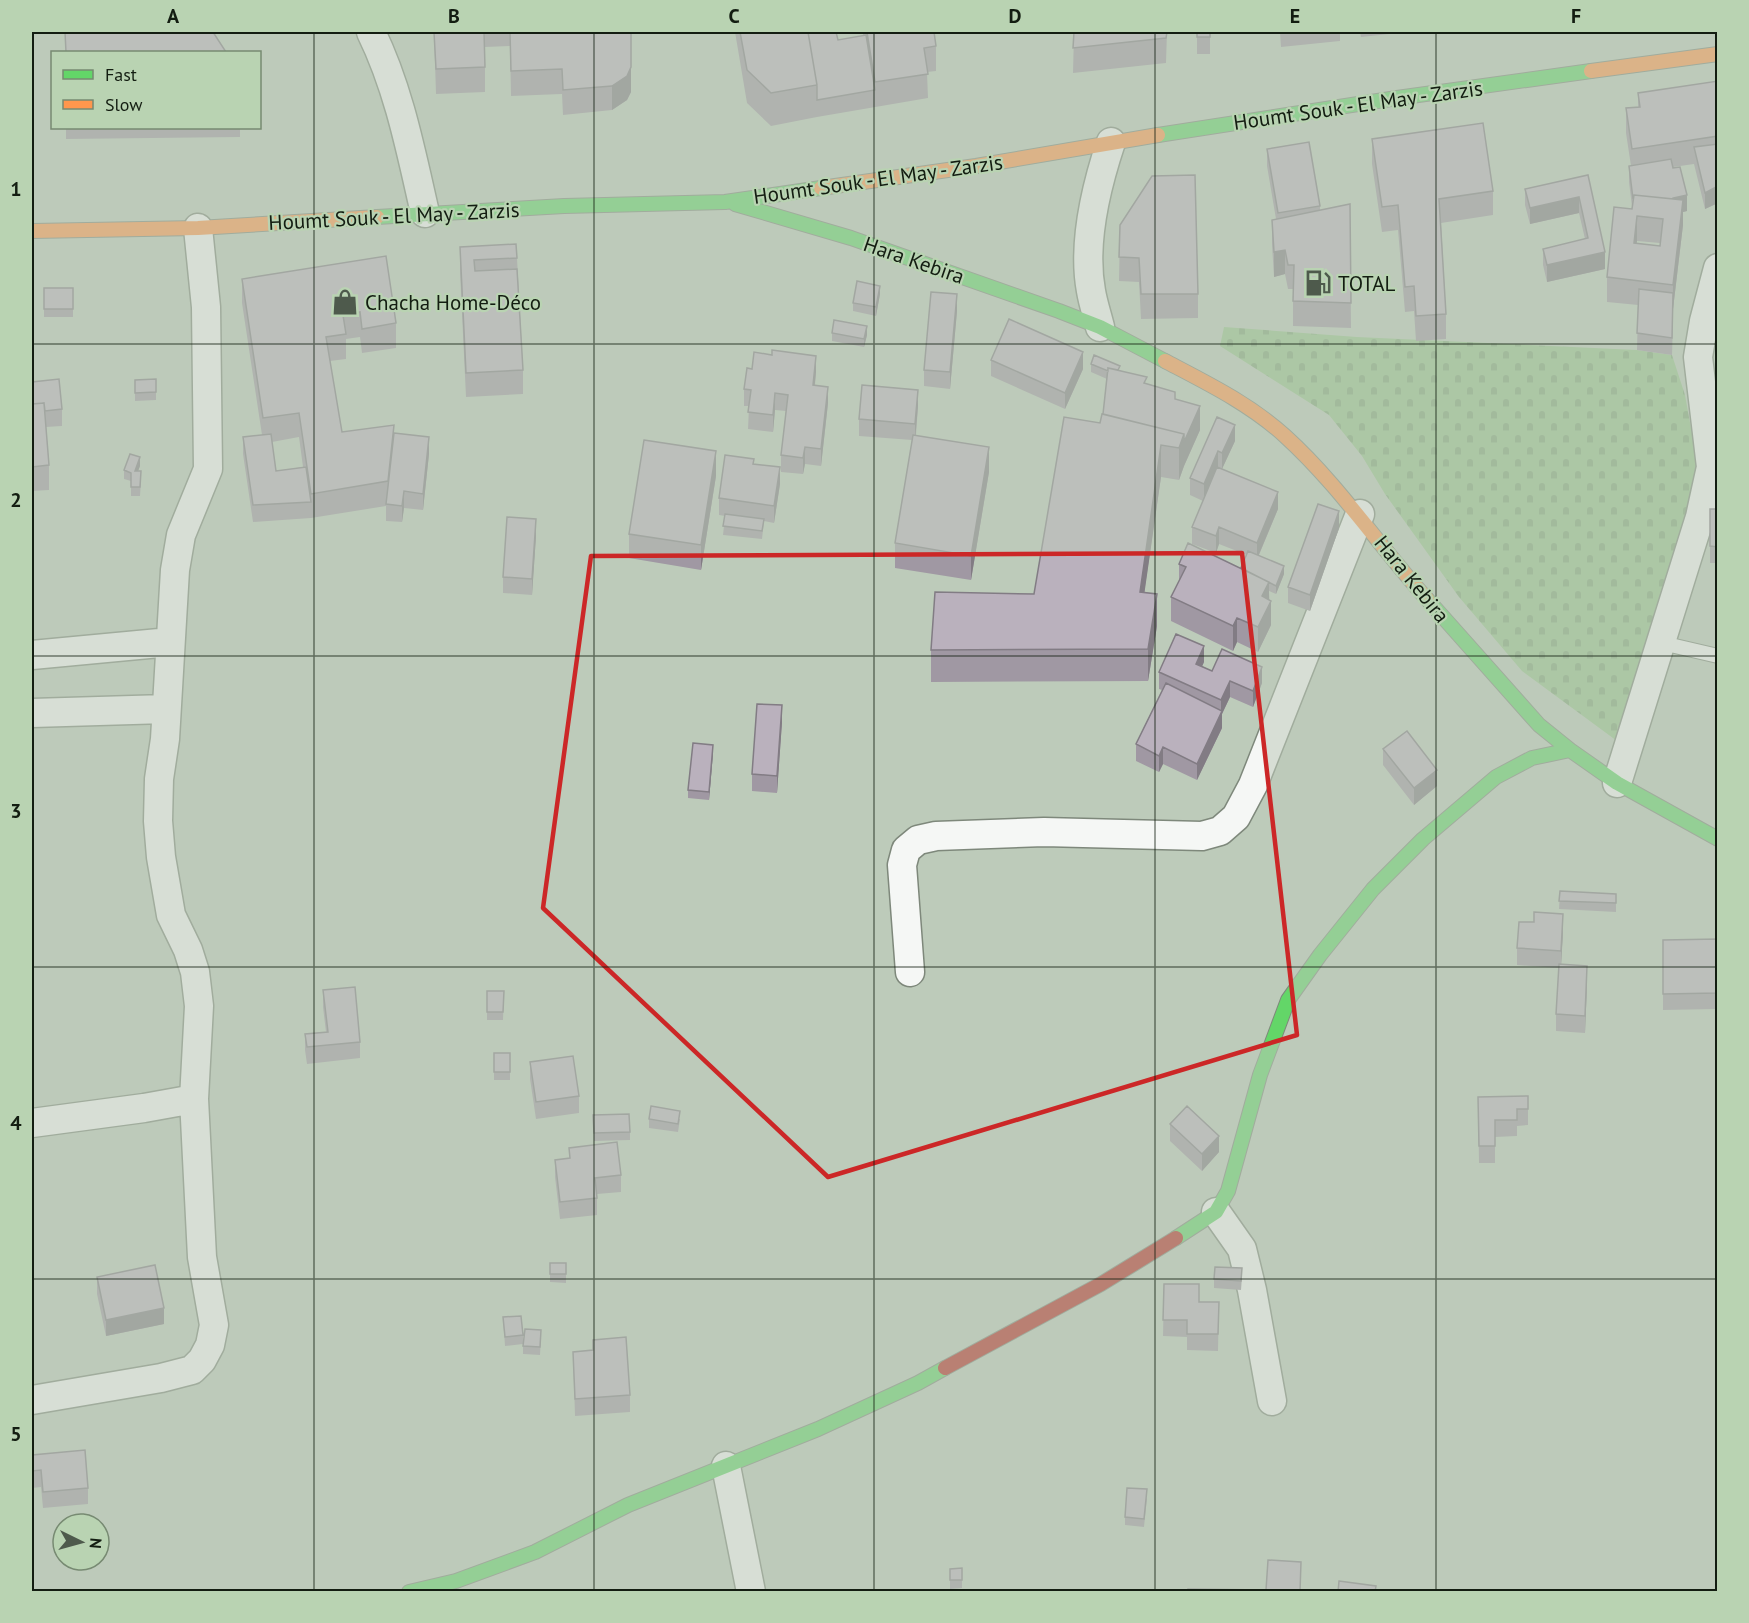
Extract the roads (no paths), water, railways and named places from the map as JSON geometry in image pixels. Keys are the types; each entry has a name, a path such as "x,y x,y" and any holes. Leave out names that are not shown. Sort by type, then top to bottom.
{"street":[{"path":"371,32 386,62 425,213"},
{"name":"Houmt Souk - El May - Zarzis","path":"32,231 198,228 564,206 725,202 976,166 1112,142 1421,95 1718,54"},
{"path":"1100,327 1090,290 1089,253 1099,176 1112,142"},
{"name":"Hara Kebira","path":"725,202 852,238 997,288 1100,327 1237,399 1285,436 1360,514 1412,583 1539,725 1617,783 1718,839"},
{"path":"32,1400 161,1378 192,1370 202,1360 210,1345 214,1325 202,1257 194,1099 200,1006 189,950 171,915 161,857 158,821 159,779 175,570 181,536 208,469 206,307 198,228"},
{"path":"1617,783 1662,643 1709,517 1711,467 1698,357 1704,321 1717,271"},
{"path":"910,972 902,865 906,850 918,840 936,836 1044,832 1202,836 1220,831 1236,817 1253,785 1360,514"},
{"path":"32,655 170,642"},
{"path":"32,713 166,709"},
{"path":"409,1592 456,1581 535,1552 628,1505 818,1429 918,1383 1149,1257 1216,1212 1228,1191 1260,1075 1288,1000 1320,954 1373,889 1423,839 1496,777 1533,758 1570,750"},
{"path":"32,1123 194,1099"},
{"path":"1216,1212 1242,1249 1252,1290 1272,1401"},
{"path":"726,1466 751,1592"}],"lane":[{"path":"1662,643 1718,656"}],"place":[{"name":"TOTAL","path":"1318,283"},
{"name":"Chacha Home-Déco","path":"345,302"}]}
